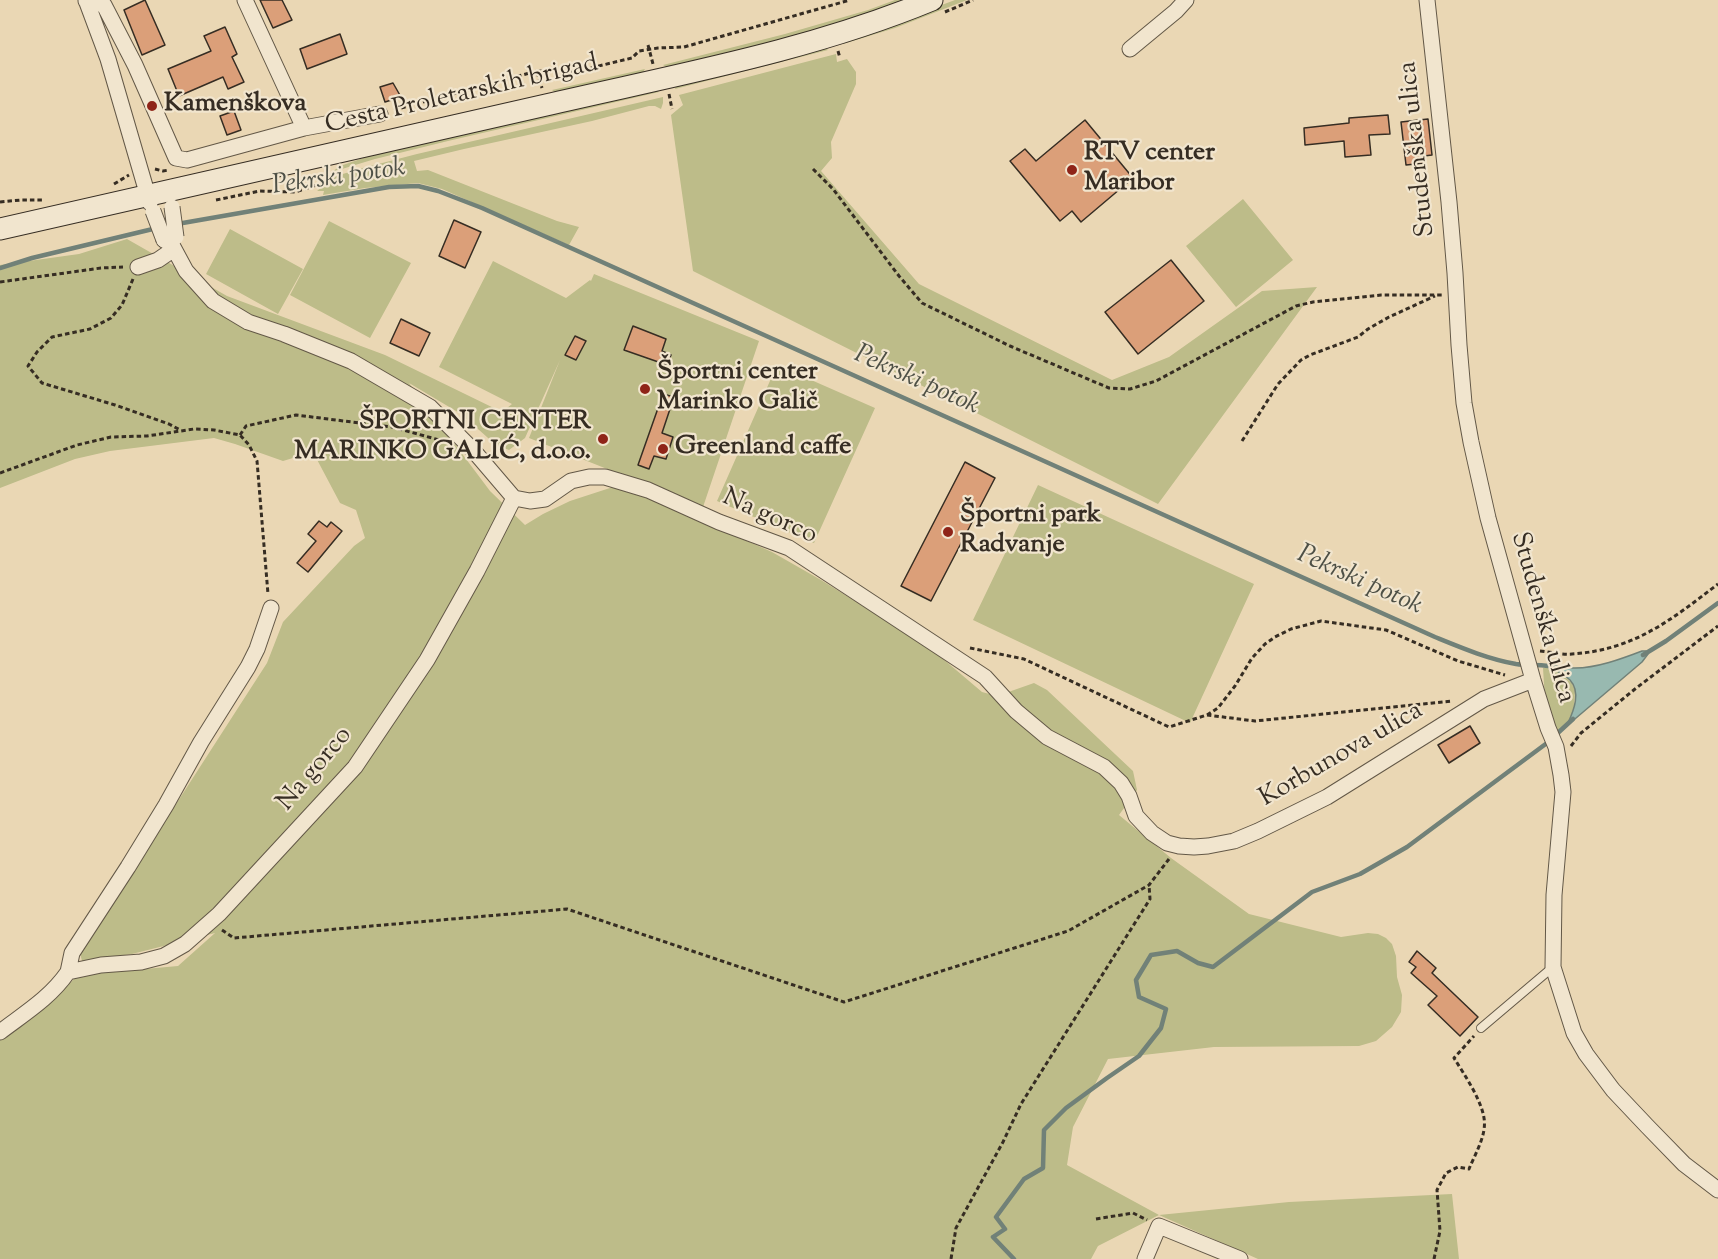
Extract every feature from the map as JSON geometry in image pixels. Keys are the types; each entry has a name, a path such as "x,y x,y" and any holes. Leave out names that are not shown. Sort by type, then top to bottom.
{"main road":[{"name":"Cesta Proletarskih brigad","path":"0,229 150,203 766,54 868,24 932,0"}],"street":[{"path":"86,0 104,5 135,65 176,158 187,160 304,128 380,114"},
{"path":"86,0 108,59 150,203 186,271 213,301 248,322 351,361 430,407 473,450 514,498"},
{"path":"245,0 304,128"},
{"path":"1130,49 1186,0"},
{"name":"Studenška ulica","path":"1427,0 1440,110 1464,403 1488,518 1526,652 1529,679 1558,752 1563,792 1554,896 1553,968 1574,1034 1586,1054 1613,1090 1647,1126 1684,1164 1718,1190"},
{"path":"138,267 158,260 171,243 171,198"},
{"name":"Na gorco","path":"68,972 101,965 141,962 164,956 185,944 209,923 355,767 427,660 477,571 514,498 530,501 545,500 571,481 589,477 605,477 648,490 719,522 789,548 985,677"},
{"path":"0,1032 46,998 68,972 72,953 139,850 201,742 248,667 257,649 271,608"},
{"name":"Korbunova ulica","path":"985,677 1016,711 1047,737 1104,767 1121,783 1129,796 1136,816 1152,833 1167,843 1179,846 1208,846 1233,841 1258,831 1327,797 1484,699 1529,679"},
{"path":"1145,1259 1159,1226 1240,1259"}],"lane":[{"path":"1481,1028 1553,968"}],"path":[{"path":"380,114 537,71 582,70 632,58 639,51 684,47 850,0"},
{"path":"151,168 163,171 175,169"},
{"path":"813,169 833,189 922,303 1010,346 1109,388 1119,390 1156,381 1296,306 1370,296 1456,294"},
{"path":"210,201 260,191 295,192 312,187 337,172 345,170"},
{"path":"108,187 132,173"},
{"path":"0,202 46,200"},
{"path":"0,282 101,268 138,267 122,305 111,318 90,329 52,337 37,352 28,366 42,383 115,405 170,424 180,430"},
{"path":"1242,441 1278,384 1301,360 1358,337 1368,328 1389,317 1437,296"},
{"path":"240,435 246,426 296,415 392,428 473,450"},
{"path":"0,474 78,445 111,437 147,436 180,430 214,430 240,435 249,445 257,461 266,579 271,608"},
{"path":"1526,652 1572,654 1632,641 1656,629 1718,584"},
{"path":"955,658 964,647 1024,659 1169,727 1207,715 1218,708 1252,658 1275,637 1291,629 1321,621 1395,633 1436,652 1514,679 1529,679"},
{"path":"1558,752 1718,626"},
{"path":"1207,715 1255,721 1456,701"},
{"path":"209,923 234,938 567,909 844,1002 1068,931 1149,885 1179,846"},
{"path":"951,1259 956,1228 1021,1104 1150,899 1149,885"},
{"path":"1434,1259 1440,1231 1437,1190 1446,1173 1458,1167 1469,1169 1482,1137 1484,1119 1475,1092 1454,1058 1481,1028"},
{"path":"1096,1219 1133,1213 1159,1226"}],"shaded area":[{"path":"895,0 909,0 759,46 668,68 663,65 785,34"},
{"path":"955,0 967,0 895,28 843,44 846,41"},
{"path":"824,47 828,50 675,89 676,86"},
{"path":"836,54 837,62 847,59 856,72 856,84 831,142 832,158 821,171 919,284 1112,380 1169,357 1262,291 1317,287 1158,504 693,271 671,115 683,105 679,95"},
{"path":"645,69 642,74 556,93 552,90"},
{"path":"656,90 659,92 448,141 332,172 340,166 381,152"},
{"path":"663,97 661,109 649,106 414,161 417,171 428,170 557,221 579,227 569,245 442,189 418,183 323,195 324,191 317,191 336,176 363,168"},
{"path":"1243,199 1293,260 1236,307 1186,246"},
{"path":"329,221 411,263 370,338 290,295"},
{"path":"230,229 303,269 278,314 206,274"},
{"path":"127,239 227,296 385,355 502,412 512,404 439,367 493,261 566,298 591,281 594,274 759,341 703,507 529,438 560,360 525,438 509,450 496,445 461,414 409,383 490,491 525,525 570,501 613,487 638,493 772,552 821,580 929,647 982,692 997,696 1034,683 1047,690 1133,771 1137,790 1119,815 1171,858 1249,914 1341,937 1368,933 1386,938 1392,944 1396,956 1397,977 1402,995 1401,1012 1392,1027 1376,1041 1359,1046 1214,1047 1108,1059 1073,1127 1067,1165 1159,1215 1098,1246 1091,1259 0,1259 0,1040 49,1004 78,975 178,966 215,933 132,954 82,961 80,953 267,663 283,622 354,546 365,538 356,510 340,503 313,452 283,461 214,438 110,451 75,459 0,488 0,265 79,254"},
{"path":"777,365 875,408 814,543 717,501"},
{"path":"1038,485 1254,584 1190,723 973,620"},
{"path":"1543,668 1554,668 1572,683 1575,690 1574,709 1568,723 1555,733 1545,700"},
{"path":"1452,1194 1459,1259 1258,1259 1159,1215 1289,1202"}],"water":[{"path":"1642,651 1648,654 1642,662 1568,723 1574,707 1575,690 1570,680 1556,670 1555,666 1575,668 1592,666"}],"building":[{"path":"145,0 165,45 142,55 124,10"},
{"path":"260,0 282,0 292,20 273,28"},
{"path":"225,27 237,54 232,57 244,82 228,89 223,77 179,96 168,69 211,51 204,36"},
{"path":"340,34 347,54 307,69 300,49"},
{"path":"393,83 401,97 385,102 380,87"},
{"path":"234,111 241,130 227,135 220,116"},
{"path":"1388,115 1390,134 1369,135 1371,155 1345,157 1344,141 1305,145 1304,128 1349,123 1349,118"},
{"path":"1428,119 1432,155 1424,156 1425,163 1406,165 1401,122"},
{"name":"RTV center Maribor","path":"1085,120 1133,178 1081,222 1072,211 1060,221 1010,161 1025,149 1036,161"},
{"path":"454,220 481,232 465,268 439,256"},
{"path":"1171,260 1204,301 1138,354 1105,312"},
{"path":"401,319 430,333 419,356 390,343"},
{"path":"633,326 666,339 662,351 671,355 667,365 624,350"},
{"path":"575,336 586,341 576,360 565,355"},
{"path":"663,394 674,397 662,433 673,437 666,459 654,456 649,469 638,465"},
{"name":"Športni park Radvanje","path":"965,462 995,478 931,601 901,586"},
{"path":"319,521 327,527 331,522 342,531 308,572 297,563 316,541 308,534"},
{"path":"1470,726 1480,743 1449,763 1438,745"},
{"path":"1417,951 1436,968 1432,973 1478,1017 1460,1036 1428,1005 1437,996 1411,973 1416,967 1409,962"}],"waterway":[{"name":"Pekrski potok","path":"177,224 389,187 418,186 438,191 482,208 1435,637 1475,653 1506,662 1559,668"},
{"name":"Pekrski potok","path":"0,268 157,228"},
{"name":"Pekrski potok","path":"1643,655 1718,603"},
{"path":"1014,1259 993,1237 1005,1229 996,1217 1024,1179 1043,1168 1044,1130 1066,1108 1139,1056 1161,1028 1166,1009 1139,997 1136,980 1151,955 1177,951 1198,963 1213,967 1312,892 1360,874 1407,847 1547,743 1573,719"}],"place":[{"name":"Kamenškova","path":"152,106"},
{"name":"RTV center Maribor","path":"1072,170"},
{"name":"Športni center Marinko Galič","path":"645,389"},
{"name":"ŠPORTNI CENTER MARINKO GALIĆ, d.o.o.","path":"603,439"},
{"name":"Greenland caffe","path":"663,449"},
{"name":"Športni park Radvanje","path":"948,532"}]}
